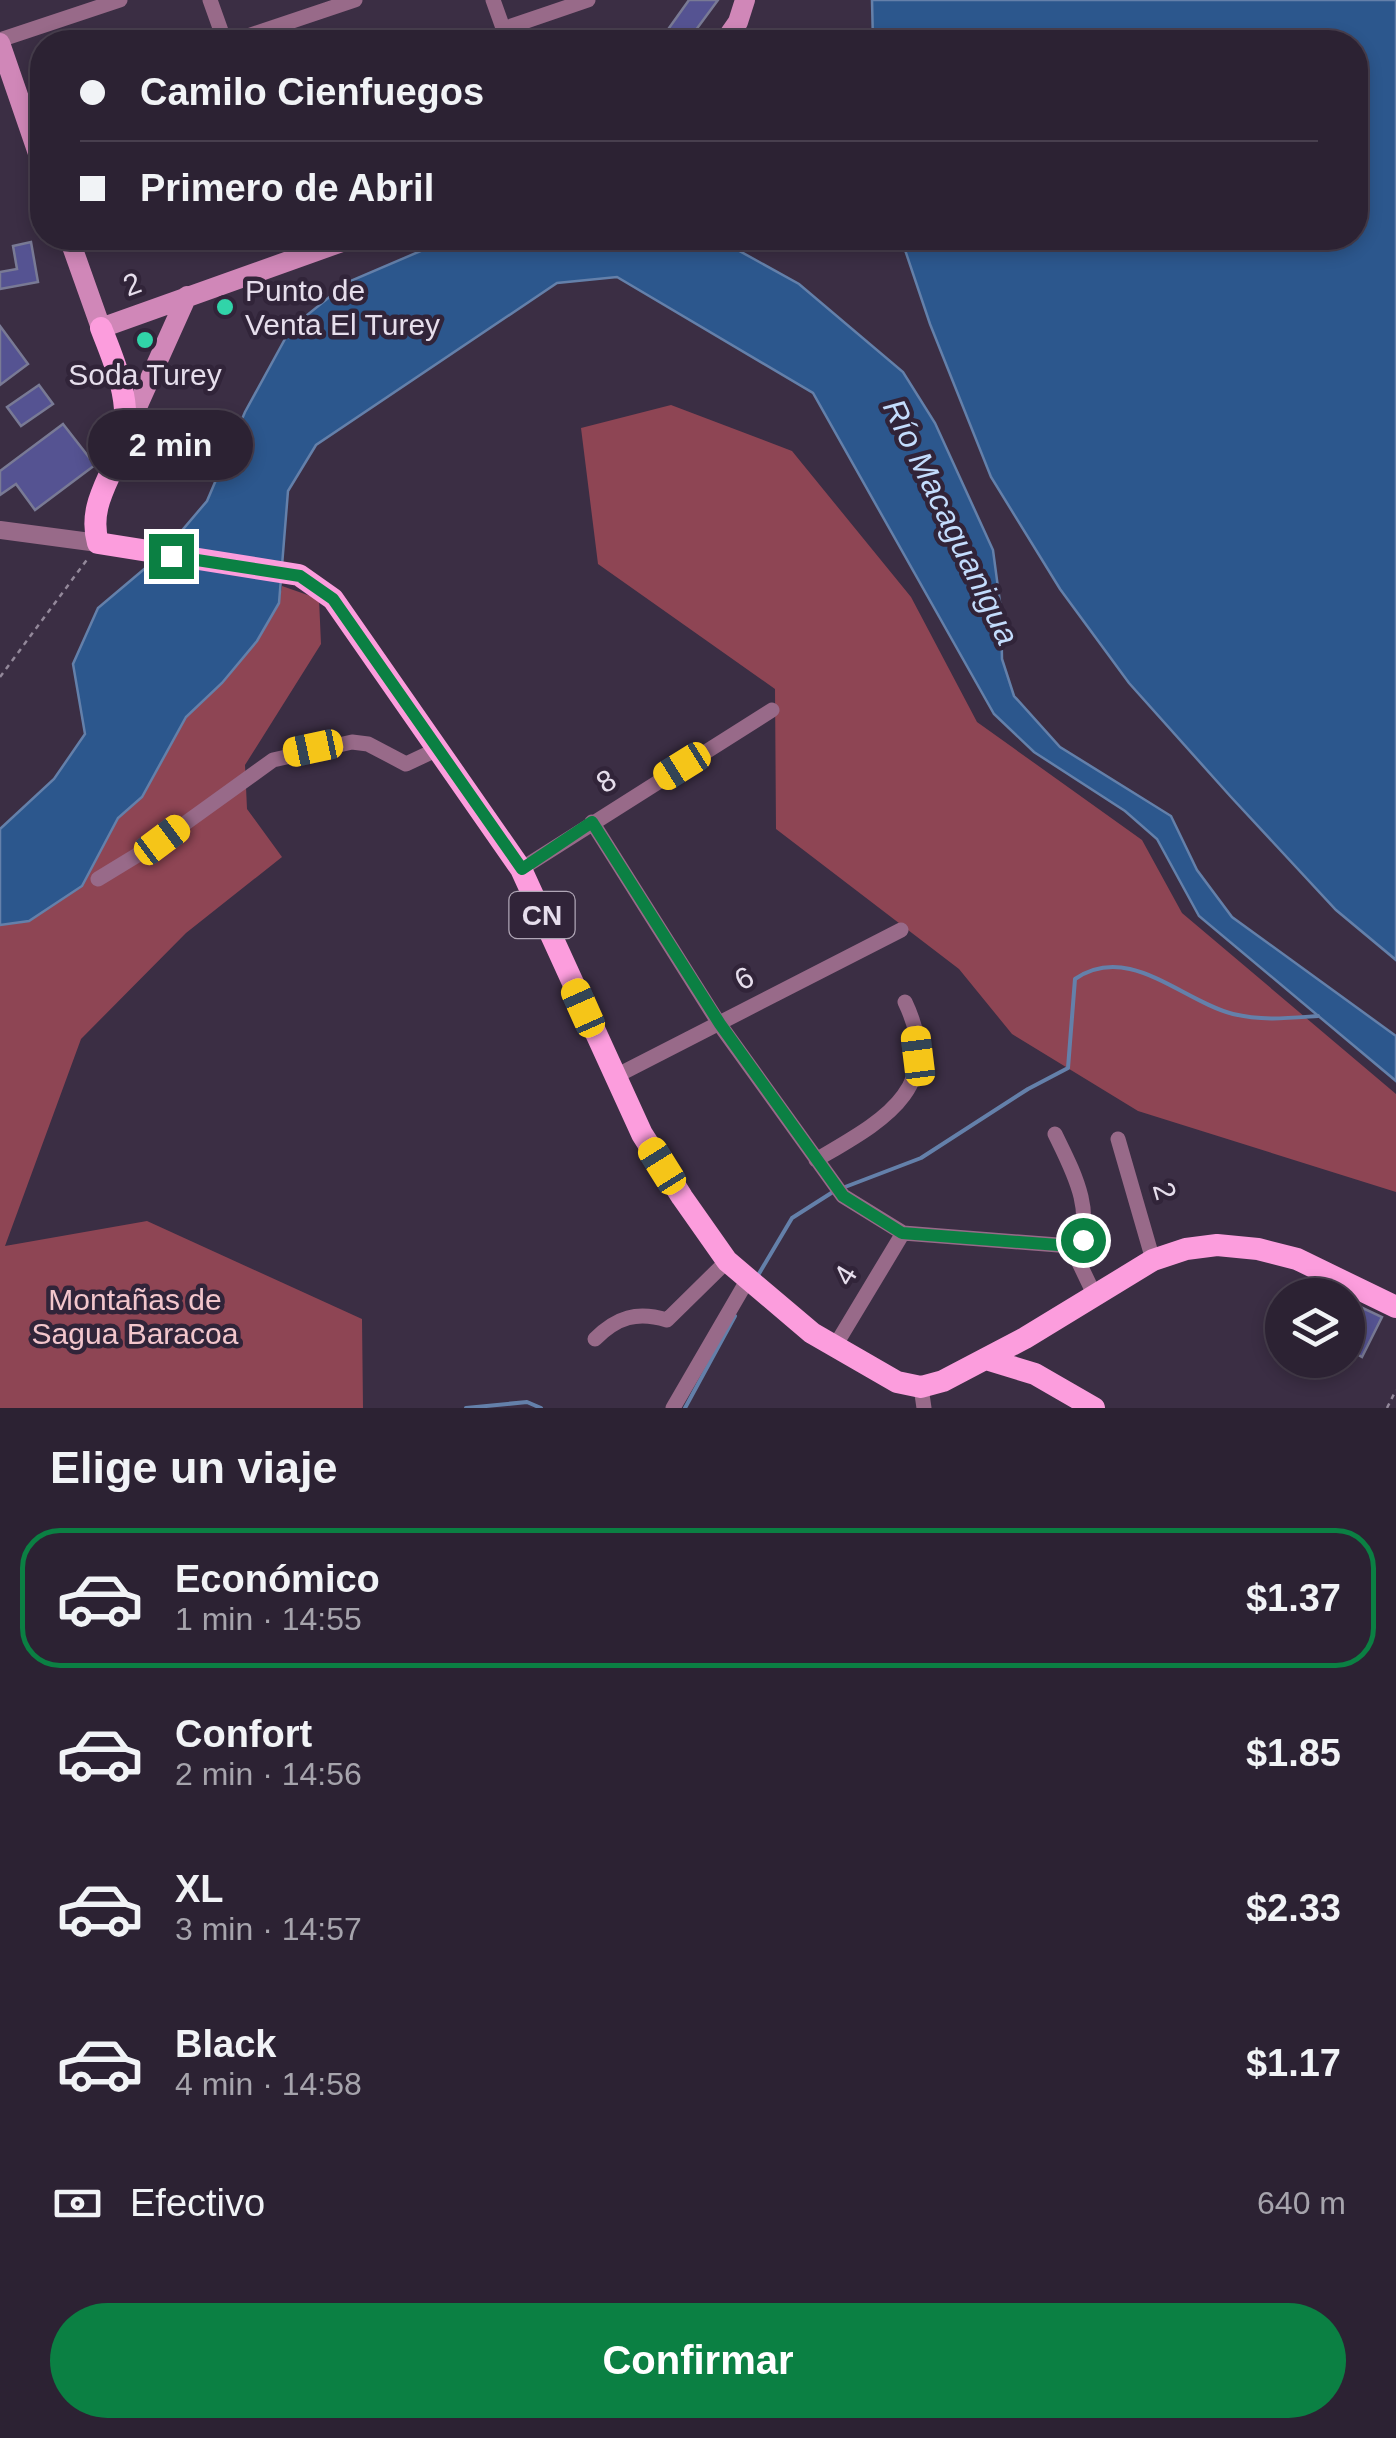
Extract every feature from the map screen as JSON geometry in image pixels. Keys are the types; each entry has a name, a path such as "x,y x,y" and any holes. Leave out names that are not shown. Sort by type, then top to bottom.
{"main road":[{"path":"732,30 745,0"},
{"path":"0,41 30,130"},
{"path":"73,250 126,404 124,436"},
{"name":"2","path":"102,328 290,250"},
{"path":"98,544 93,527 96,503 187,296"},
{"name":"CN","path":"98,544 300,576 333,599 522,869 642,1134 727,1262 812,1333 834,1346 923,1398 943,1381 1025,1338 1152,1260 1186,1249 1217,1245 1258,1249 1297,1260 1396,1307"},
{"path":"1025,1338 1052,1383"},
{"path":"986,1359 1012,1364 1094,1408"}],"street":[{"path":"32,30 120,0"},
{"path":"210,0 222,30"},
{"path":"264,30 355,0"},
{"path":"493,0 504,30"},
{"path":"520,30 588,0"},
{"path":"0,41 30,31"},
{"path":"0,530 98,544"},
{"name":"8","path":"522,869 772,710"},
{"path":"98,879 162,840 273,760 352,742 368,744 391,760 406,764 440,748"},
{"path":"592,822 720,1024 843,1196 902,1233 1071,1246 1094,1294"},
{"name":"6","path":"614,1077 720,1024 755,1001 901,930"},
{"path":"816,1160 886,1118 902,1100 915,1076 918,1056 913,1019 905,1002"},
{"path":"1055,1134 1081,1188 1083,1240 1075,1254"},
{"name":"2","path":"1118,1139 1152,1260"},
{"name":"4","path":"834,1346 902,1233"},
{"path":"595,1339 612,1322 644,1314 666,1320 727,1262"},
{"path":"673,1408 753,1284"}],"path":[{"path":"0,677 62,598 98,544"},
{"path":"1387,1408 1396,1390"}],"green space":[{"path":"671,405 792,451 911,597 977,722 1142,840 1182,913 1396,1094 1396,1192 1138,1111 1012,1034 959,969 776,829 775,689 598,564 581,428"},
{"name":"Montañas de Sagua Baracoa","path":"282,586 319,599 321,644 245,765 247,809 282,857 186,933 81,1039 5,1246 147,1221 362,1319 363,1408 0,1408 0,925 29,921 82,886 118,818 142,796 186,717 222,683 279,603"}],"water":[{"path":"872,0 1396,0 1396,960 1336,910 1231,797 1129,683 1060,589 991,477 905,250 1368,250 1368,30 873,30"},
{"name":"Río Macaguanigua","path":"423,250 738,250 799,284 903,372 935,423 993,550 1001,610 1002,659 1014,696 1060,747 1171,816 1197,870 1232,917 1396,1036 1396,1081 1199,916 1157,839 1125,811 1034,752 994,714 813,393 617,277 557,283 316,445 288,491 279,603 257,641 222,683 186,717 142,797 118,818 82,886 29,921 0,925 0,829 54,779 85,734 73,664 98,608 162,554 207,501 245,412 291,328 348,282"}],"building":[{"path":"689,0 718,0 696,30 668,30"},
{"path":"30,242 38,282 0,289 0,272 17,269 13,246"},
{"path":"0,326 28,364 0,385"},
{"path":"39,385 53,404 21,426 7,407"},
{"path":"63,424 95,465 35,510 16,484 0,495 0,471"},
{"path":"1365,1309 1382,1317 1365,1351"}],"waterway":[{"path":"845,1187 921,1158 1068,1068 1075,979 1095,969 1135,970 1233,1014 1265,1018 1318,1016"},
{"path":"757,1277 792,1218 836,1190"},
{"path":"685,1408 735,1316"},
{"path":"466,1408 527,1402 541,1408"}],"place":[{"name":"Punto de Venta El Turey","path":"225,307"},
{"name":"Soda Turey","path":"145,340"}],"route":[{"path":"171,556 300,576 333,599 522,869 592,822 720,1024 843,1196 902,1233 1071,1246 1075,1254 1083,1240"}]}
